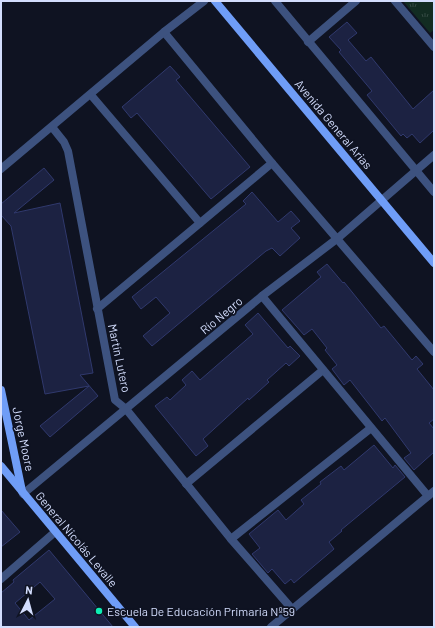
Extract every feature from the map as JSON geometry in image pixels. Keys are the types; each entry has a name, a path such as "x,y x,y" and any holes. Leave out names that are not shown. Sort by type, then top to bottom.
{"main road":[{"name":"Avenida General Arias","path":"215,1 434,263"},
{"name":"Jorge Moore","path":"1,390 4,416 23,494"},
{"name":"General Nicolás Levalle","path":"1,466 134,627"}],"street":[{"path":"1,169 91,95 164,32 204,1"},
{"path":"276,1 308,42 434,192"},
{"path":"308,42 356,1"},
{"path":"395,1 432,42"},
{"path":"164,32 272,163 338,238 434,352"},
{"path":"91,95 200,223"},
{"name":"Martín Lutero","path":"52,127 64,142 68,151 115,400 126,409 231,539 292,609"},
{"name":"Río Negro","path":"23,494 262,296 338,238 434,155"},
{"path":"97,309 272,163"},
{"path":"262,296 371,428 431,493 271,627"},
{"path":"186,484 323,370"},
{"path":"231,539 371,428"},
{"path":"1,579 55,532"}],"green space":[{"path":"403,1 434,1 434,30 430,33"}],"building":[{"path":"347,22 357,33 348,40 366,61 371,57 413,109 434,90 434,130 420,143 412,134 407,138 403,134 401,136 367,95 372,91 339,52 341,50 329,37"},
{"path":"170,66 180,77 176,80 250,167 211,199 137,113 131,118 122,107"},
{"path":"44,168 54,180 14,213 60,203 93,373 80,375 98,396 50,437 40,426 89,386 45,394 11,226 1,215 1,204"},
{"path":"252,192 278,222 291,211 300,221 291,228 300,238 280,256 272,248 266,251 152,346 143,336 170,313 156,297 141,309 132,297 246,204 243,201"},
{"path":"327,264 343,283 344,282 381,328 384,326 412,360 416,356 423,364 417,369 434,390 434,419 429,423 434,429 434,452 414,470 404,458 411,453 385,418 382,421 350,380 344,385 332,369 337,365 325,350 327,348 312,329 304,335 282,310 321,277 317,272"},
{"path":"258,313 288,348 290,346 300,356 289,366 286,363 267,380 269,382 249,400 248,398 203,439 208,446 196,456 155,406 167,397 170,400 186,385 182,380 192,371 200,380 253,334 245,325"},
{"path":"374,445 393,468 395,465 405,477 341,530 342,531 329,542 334,549 294,583 291,579 285,584 272,569 268,573 252,554 260,548 249,534 278,510 286,520 304,504 301,500 321,484 320,482 341,466 344,470"},
{"path":"1,510 20,532 1,547"},
{"path":"49,550 113,627 1,627 1,593 14,582 13,580","holes":["40,582 55,599 29,620 15,603"]}],"place":[{"name":"Escuela De Educación Primaria Nº59","path":"99,611"}]}
